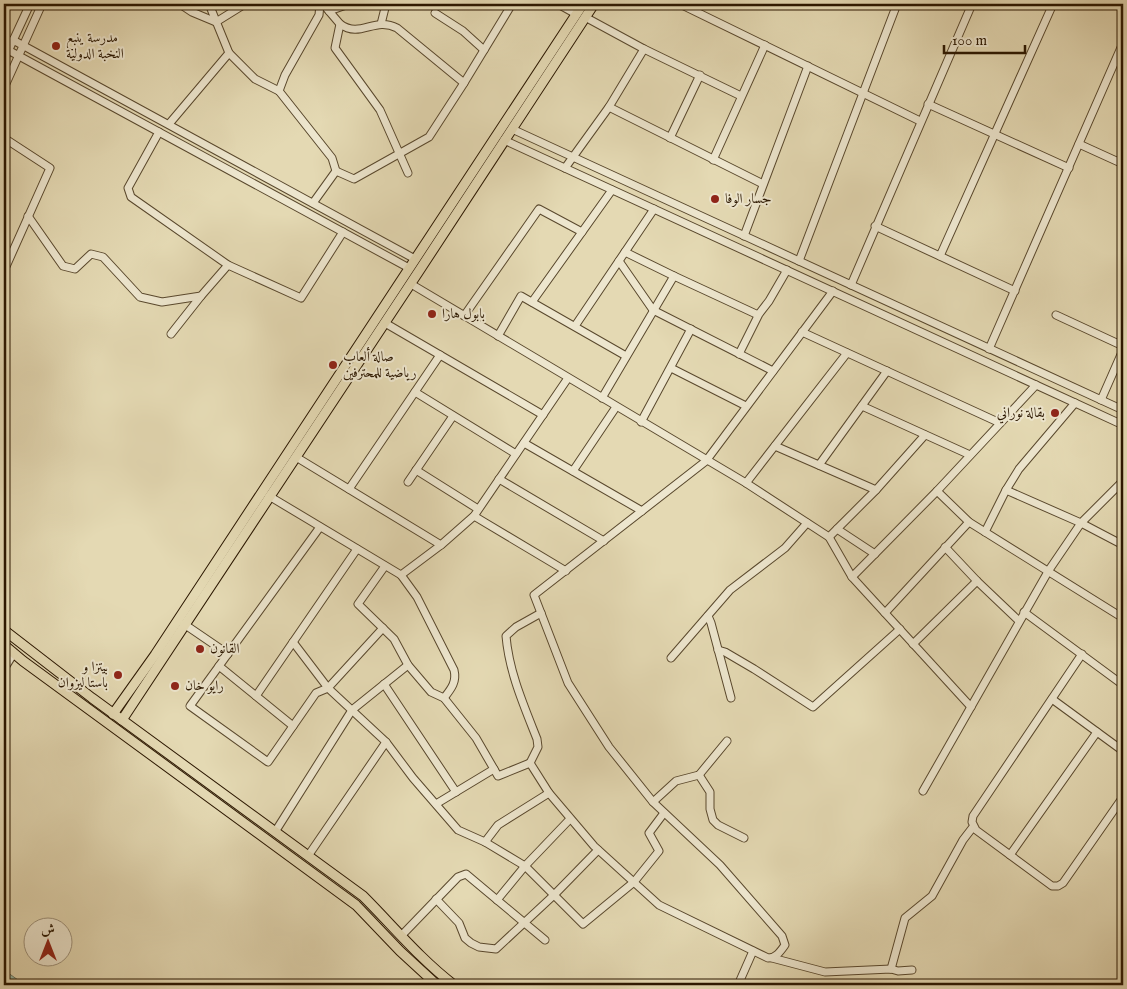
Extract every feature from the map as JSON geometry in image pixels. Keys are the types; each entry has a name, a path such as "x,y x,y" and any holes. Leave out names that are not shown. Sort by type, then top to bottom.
{"main road":[{"path":"122,720 512,129 580,16 583,4"},
{"path":"113,714 155,655 415,259 580,16 594,4"},
{"path":"4,630 113,714 363,896 433,969 454,985"},
{"path":"4,645 356,905 437,985"}],"street":[{"path":"4,60 30,4"},
{"path":"4,88 42,4"},
{"path":"180,4 192,12 216,22"},
{"path":"209,4 229,53 255,79 280,91 332,158 336,171 354,179 429,137 512,4"},
{"path":"216,22 245,4"},
{"path":"321,4 340,24 353,31 381,24 390,24 464,83"},
{"path":"280,91 285,75 319,15 321,4"},
{"path":"329,11 348,4"},
{"path":"381,24 386,4"},
{"path":"558,4 644,49 741,96"},
{"path":"680,4 920,121"},
{"path":"851,285 972,4"},
{"path":"940,256 996,136 1053,4"},
{"path":"1116,4 1123,7"},
{"path":"799,261 864,93 894,5"},
{"path":"436,12 463,31 484,50"},
{"path":"340,24 335,48 380,110 408,173"},
{"path":"13,40 415,259"},
{"path":"989,349 1123,43"},
{"path":"713,160 765,45"},
{"path":"565,168 609,107 644,49"},
{"path":"8,50 409,268"},
{"path":"169,124 229,53"},
{"path":"744,236 808,66"},
{"path":"670,138 700,75"},
{"path":"928,104 1069,168"},
{"path":"609,107 763,184"},
{"path":"512,129 1123,410"},
{"path":"159,132 128,188 131,197 228,265 301,298 344,232"},
{"path":"4,138 50,168 4,271"},
{"path":"504,140 1123,425"},
{"path":"1079,144 1123,164"},
{"path":"313,203 336,171"},
{"path":"532,302 612,190"},
{"path":"464,316 538,209 582,232"},
{"path":"575,326 654,209"},
{"path":"28,216 63,266 74,269 91,254 103,257 140,297 162,302 201,296"},
{"path":"876,226 1015,291"},
{"path":"625,252 756,314"},
{"path":"619,261 654,310 773,371"},
{"path":"171,334 228,265"},
{"path":"739,354 759,314 787,270"},
{"path":"602,398 674,276"},
{"path":"411,284 706,461 746,483 829,537 852,577 971,707"},
{"path":"772,958 785,945 782,936 720,865 653,802 609,747 568,682 534,595 706,461 833,291"},
{"path":"498,336 521,296 626,356"},
{"path":"1056,315 1123,346"},
{"path":"384,323 543,415"},
{"path":"641,422 691,329"},
{"path":"802,332 1000,423"},
{"path":"1101,400 1123,350"},
{"path":"746,483 847,353"},
{"path":"349,489 440,355"},
{"path":"671,368 746,406"},
{"path":"819,466 887,371"},
{"path":"400,576 441,545 476,513 568,378"},
{"path":"852,577 937,491 1036,385"},
{"path":"415,392 516,454"},
{"path":"985,532 1019,469 1075,402"},
{"path":"862,406 970,455"},
{"path":"573,471 616,407"},
{"path":"408,482 453,416"},
{"path":"829,537 876,490 925,435"},
{"path":"524,443 642,511"},
{"path":"775,446 876,490"},
{"path":"296,457 441,545"},
{"path":"416,470 476,513 566,571"},
{"path":"499,478 604,541"},
{"path":"923,791 1049,570 1081,523 1123,482"},
{"path":"1006,490 1081,523 1123,545"},
{"path":"937,491 968,522 1049,570 1123,618"},
{"path":"269,496 400,576 417,597 454,670 456,677 452,689 444,698"},
{"path":"885,612 968,522"},
{"path":"671,658 730,590 785,548 807,523"},
{"path":"320,527 190,706 268,762 316,693 328,688 383,628"},
{"path":"837,529 875,554"},
{"path":"945,547 1019,621"},
{"path":"256,696 357,549"},
{"path":"385,566 358,604 394,639 408,665 431,692 444,698 476,738 498,776 530,763 538,747 537,739 516,685 506,646 506,636 516,627 541,612"},
{"path":"913,644 977,581"},
{"path":"1024,612 1123,685"},
{"path":"708,616 732,698"},
{"path":"184,624 228,654"},
{"path":"718,650 754,669 813,707 900,629"},
{"path":"293,642 328,688 386,742 458,830 485,842 525,866 583,924 634,882 659,851 649,833 664,813"},
{"path":"4,669 14,653"},
{"path":"1082,654 972,816 972,822 974,827 1010,855 1052,886 1058,886 1063,883 1123,796"},
{"path":"275,832 352,710 408,665"},
{"path":"219,666 293,726"},
{"path":"384,684 456,792"},
{"path":"1052,699 1123,751"},
{"path":"1010,855 1097,732"},
{"path":"653,802 676,781 699,775 727,741"},
{"path":"308,856 386,742"},
{"path":"530,763 549,793 598,850 660,904 768,958 825,972 912,970"},
{"path":"436,804 494,769"},
{"path":"699,775 710,792 710,809 713,820 718,825 744,838"},
{"path":"485,842 498,825 549,793"},
{"path":"497,900 525,866 570,819"},
{"path":"891,969 905,918 932,896 963,840 974,827"},
{"path":"436,899 459,923 465,938 479,947 496,949 554,895 598,850"},
{"path":"402,935 458,877 466,874 545,940"},
{"path":"738,985 753,951"}],"shaded area":[{"path":"4,970 25,985 4,985"}],"place":[{"name":"مدرسة ينبع النخبة الدولية","path":"56,46"},
{"name":"جسار الوفا","path":"715,199"},
{"name":"بابول هارا","path":"432,314"},
{"name":"صالة ألعاب رياضية للمحترفين","path":"333,365"},
{"name":"بقالة نوراني","path":"1055,413"},
{"name":"القانون","path":"200,649"},
{"name":"بيتزا و باستا ليزوان","path":"118,675"},
{"name":"رايو خان","path":"175,686"}]}
